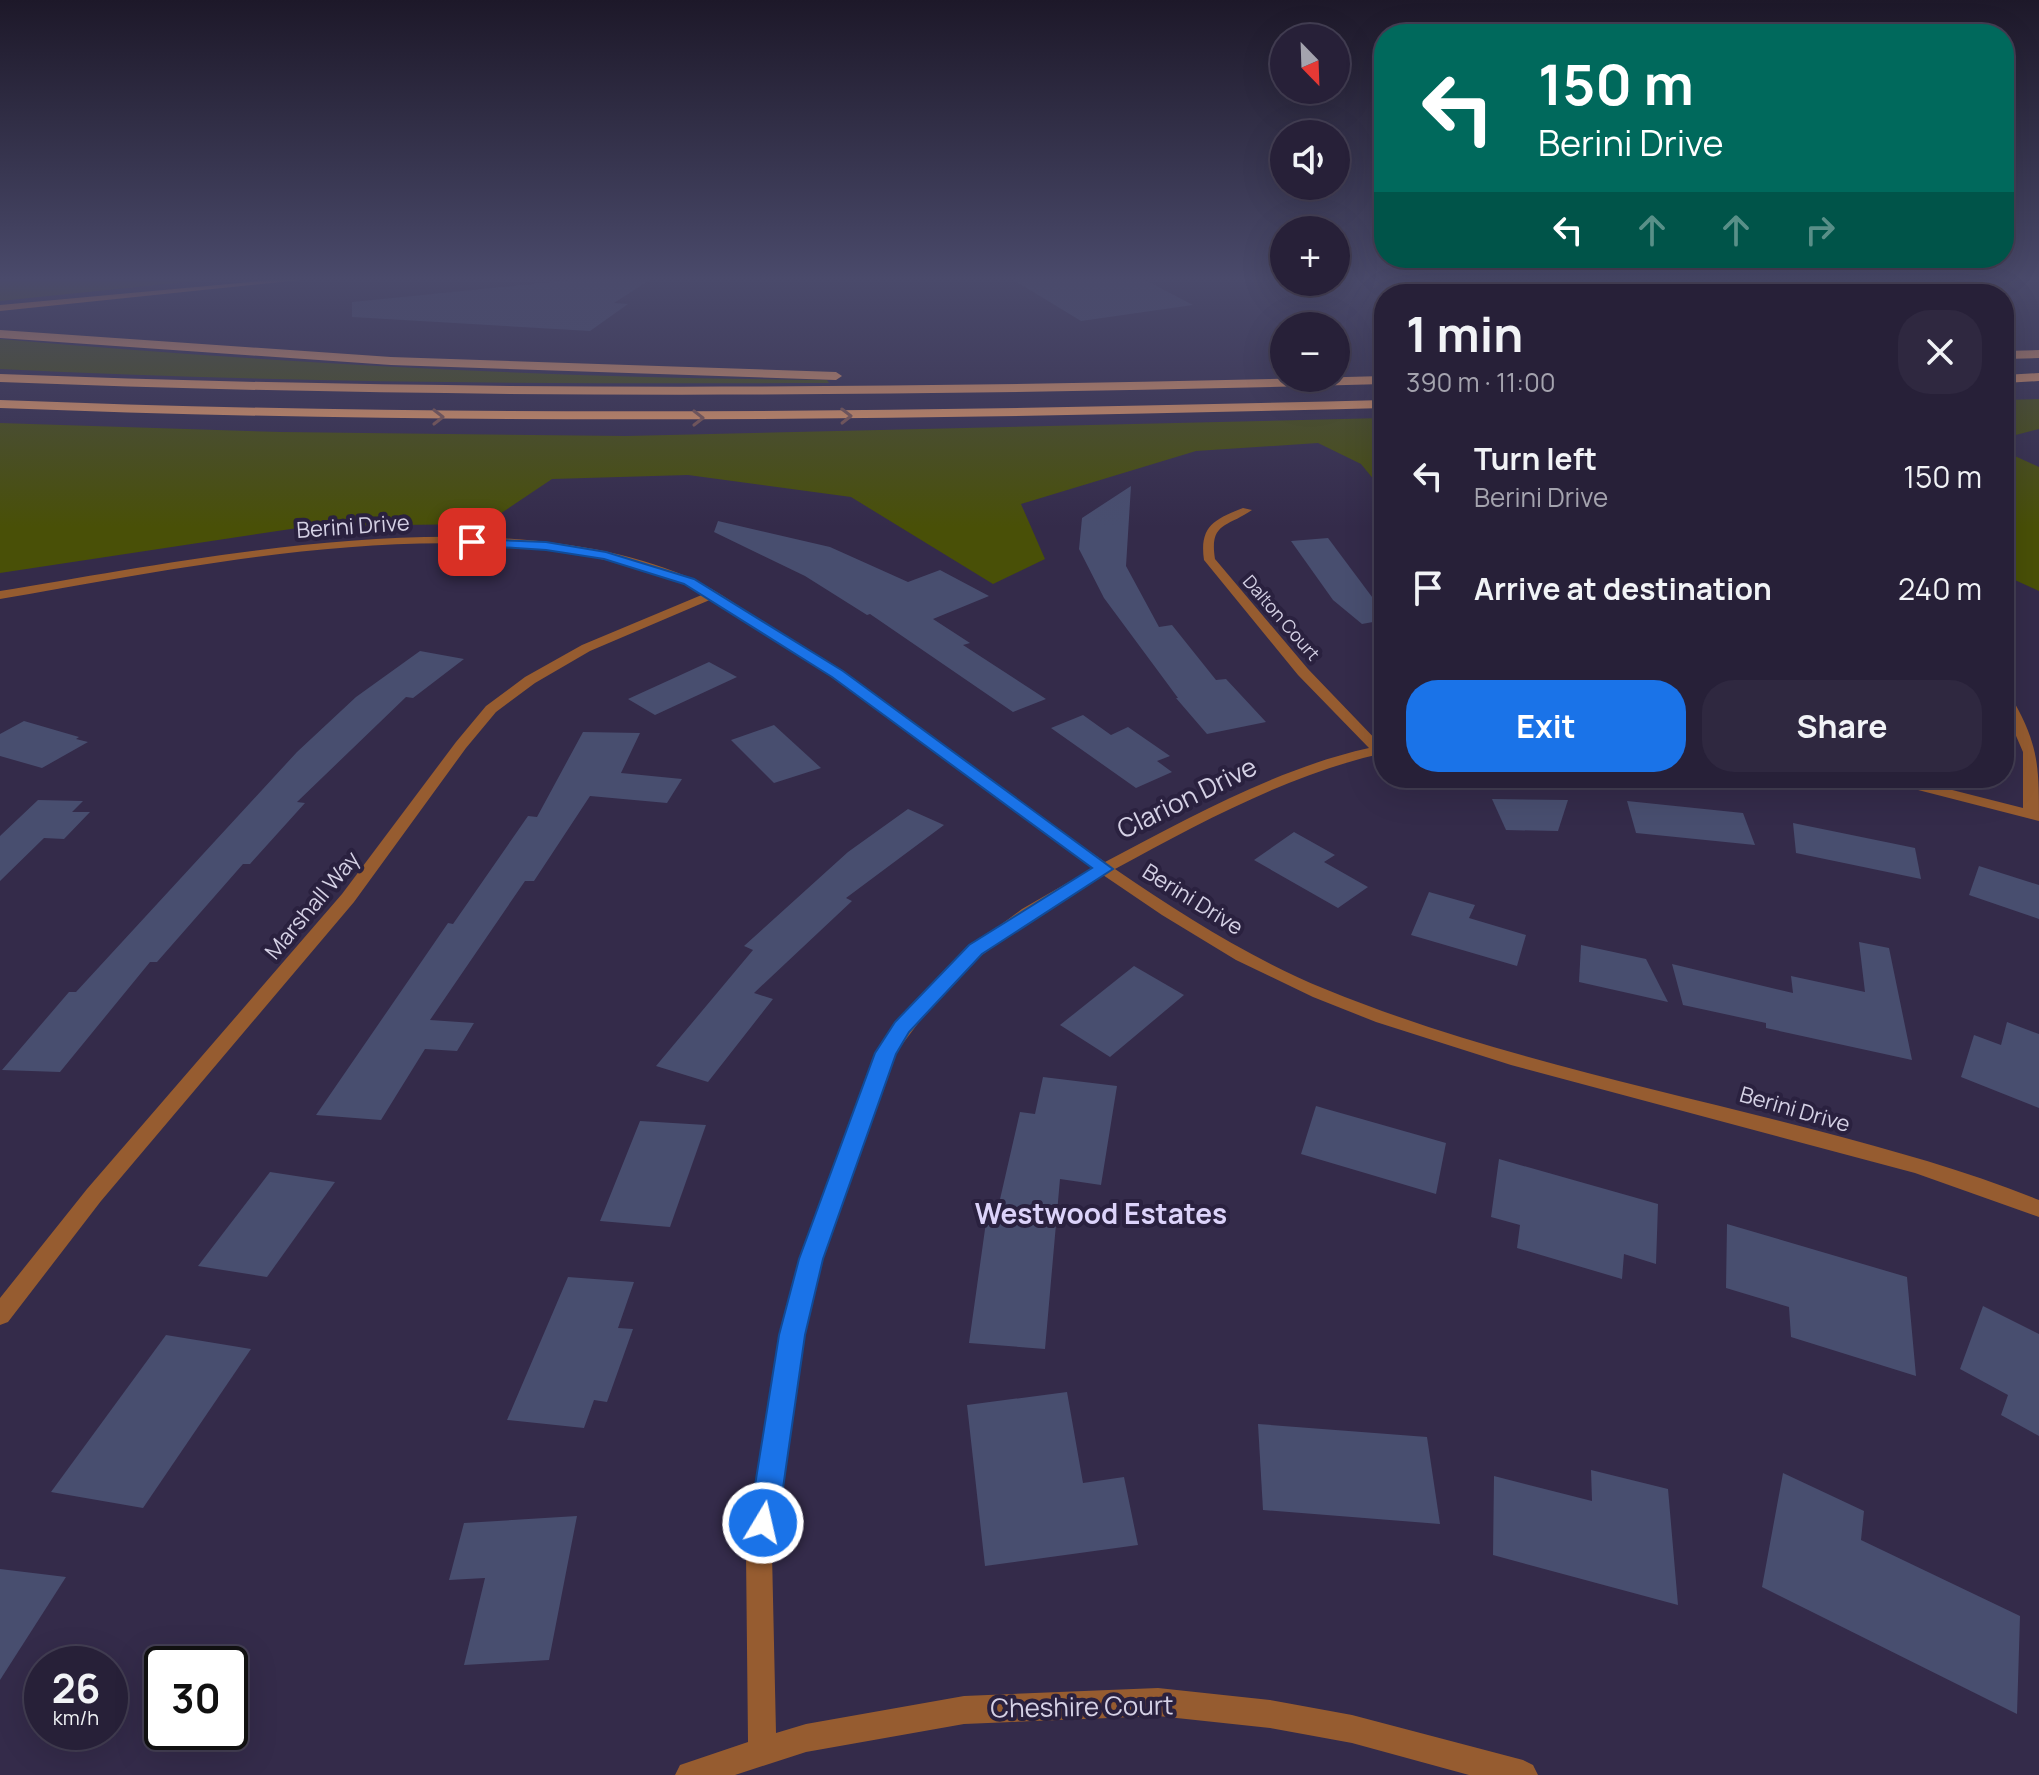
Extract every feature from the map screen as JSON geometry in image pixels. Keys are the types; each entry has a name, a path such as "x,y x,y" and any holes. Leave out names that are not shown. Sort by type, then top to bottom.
{"highway":[{"path":"417,362 857,376"},
{"path":"1350,374 1374,374"},
{"path":"887,376 1270,375"},
{"path":"2014,378 2039,377"},
{"path":"0,378 234,388 577,393 979,390 1374,380"},
{"path":"0,404 360,417 768,417 1374,404"},
{"path":"0,416 263,423 360,417"}],"street":[{"name":"Dalton Court","path":"1247,510 1215,524 1207,546 1210,560 1303,672 1374,742"},
{"name":"Berini Drive","path":"0,595 316,549 479,542 546,546 606,556 689,581 712,595 837,674 1104,869 1164,909 1242,955 1316,992 1522,1063 1702,1106 1890,1159 1989,1189 2039,1209"},
{"name":"Marshall Way","path":"0,1315 94,1195 348,898 491,709 530,680 586,648 712,595"},
{"path":"1927,788 2035,816 2033,754 2014,714"},
{"name":"Clarion Drive","path":"762,1751 759,1554 792,1335 811,1259 886,1053 902,1027 976,950 1104,869 1290,777 1374,751"},
{"name":"Cheshire Court","path":"690,1775 806,1738 964,1710 1158,1702 1270,1714 1352,1729 1523,1775"}],"green space":[{"path":"0,362 315,362 620,376 827,380 829,383 414,382 0,369"},
{"path":"2039,399 2039,429 2014,435 2014,400"},
{"path":"1374,418 1374,480 1361,464 1318,443 1196,451 1021,504 1045,559 993,584 851,497 688,475 552,479 485,524 311,526 0,573 0,423 281,432 626,436"},
{"path":"2014,456 2039,467 2039,591 2014,580"}],"building":[{"path":"1131,486 1126,566 1159,627 1172,625 1216,680 1226,679 1266,722 1207,734 1176,698 1104,598 1079,549 1082,518"},
{"path":"718,521 830,547 908,582 940,570 989,596 933,619 970,643 963,645 1046,699 1013,712 870,614 805,576 714,532"},
{"path":"1328,538 1374,600 1374,622 1362,624 1333,600 1291,541"},
{"path":"420,651 464,659 413,698 406,697 297,802 305,803 250,864 243,864 157,962 150,962 60,1072 2,1070 69,992 76,992 297,752 356,697"},
{"path":"709,662 737,677 655,715 628,699"},
{"path":"1083,715 1111,735 1128,727 1170,756 1157,761 1172,772 1136,788 1051,728"},
{"path":"24,721 88,742 42,768 0,756 0,734"},
{"path":"774,725 821,768 774,783 731,740"},
{"path":"583,732 640,733 621,773 682,779 667,803 590,796 534,881 525,881 430,1020 474,1023 457,1051 425,1049 381,1120 316,1115 448,923 453,924 528,816 537,817"},
{"path":"1492,799 1568,800 1558,831 1506,830"},
{"path":"38,800 83,801 72,812 90,812 64,839 44,838 0,881 0,836"},
{"path":"1627,801 1743,813 1755,845 1636,833"},
{"path":"908,809 944,825 846,898 852,901 754,993 773,999 708,1082 656,1066 753,950 744,946 848,852"},
{"path":"1793,823 1915,848 1921,879 1796,853"},
{"path":"1294,832 1335,855 1324,862 1368,887 1338,908 1254,860"},
{"path":"1979,866 2039,885 2039,919 1969,895"},
{"path":"1429,892 1475,905 1469,918 1526,935 1517,966 1411,935"},
{"path":"1859,942 1889,948 1912,1060 1766,1028 1766,1023 1683,1005 1672,964 1793,993 1791,976 1865,992"},
{"path":"1581,945 1646,959 1668,1002 1579,982"},
{"path":"1134,966 1184,995 1110,1057 1060,1025"},
{"path":"2007,1022 2039,1034 2039,1108 1961,1077 1974,1035 2001,1045"},
{"path":"1043,1077 1117,1086 1101,1185 1060,1179 1045,1349 969,1343 988,1208 998,1208 1020,1112 1035,1114"},
{"path":"1316,1106 1446,1143 1436,1194 1301,1154"},
{"path":"640,1121 706,1125 670,1227 600,1221"},
{"path":"1499,1159 1658,1204 1656,1264 1624,1254 1622,1279 1517,1248 1520,1225 1491,1217"},
{"path":"270,1172 335,1182 267,1277 198,1266"},
{"path":"1727,1224 1907,1277 1916,1376 1791,1337 1789,1307 1726,1288"},
{"path":"568,1277 634,1282 618,1328 633,1329 607,1402 594,1400 584,1428 507,1420"},
{"path":"1983,1306 2039,1334 2039,1436 2001,1415 2008,1395 1960,1369"},
{"path":"166,1335 251,1349 143,1508 51,1492"},
{"path":"1067,1392 1083,1483 1124,1477 1138,1545 985,1566 967,1405"},
{"path":"1258,1424 1427,1437 1440,1524 1263,1510"},
{"path":"1591,1470 1668,1489 1678,1605 1493,1555 1494,1476 1592,1501"},
{"path":"1783,1473 1864,1511 1861,1540 2020,1616 2017,1714 1762,1587"},
{"path":"577,1516 549,1660 464,1665 485,1578 449,1580 464,1523"},
{"path":"0,1569 66,1577 0,1680"}],"district":[{"name":"Westwood Estates","path":"1101,1214"}],"route":[{"path":"472,542 546,546 606,556 689,581 837,674 1104,869 1001,931 976,950 902,1027 886,1053 811,1259 792,1335 763,1523"}]}
